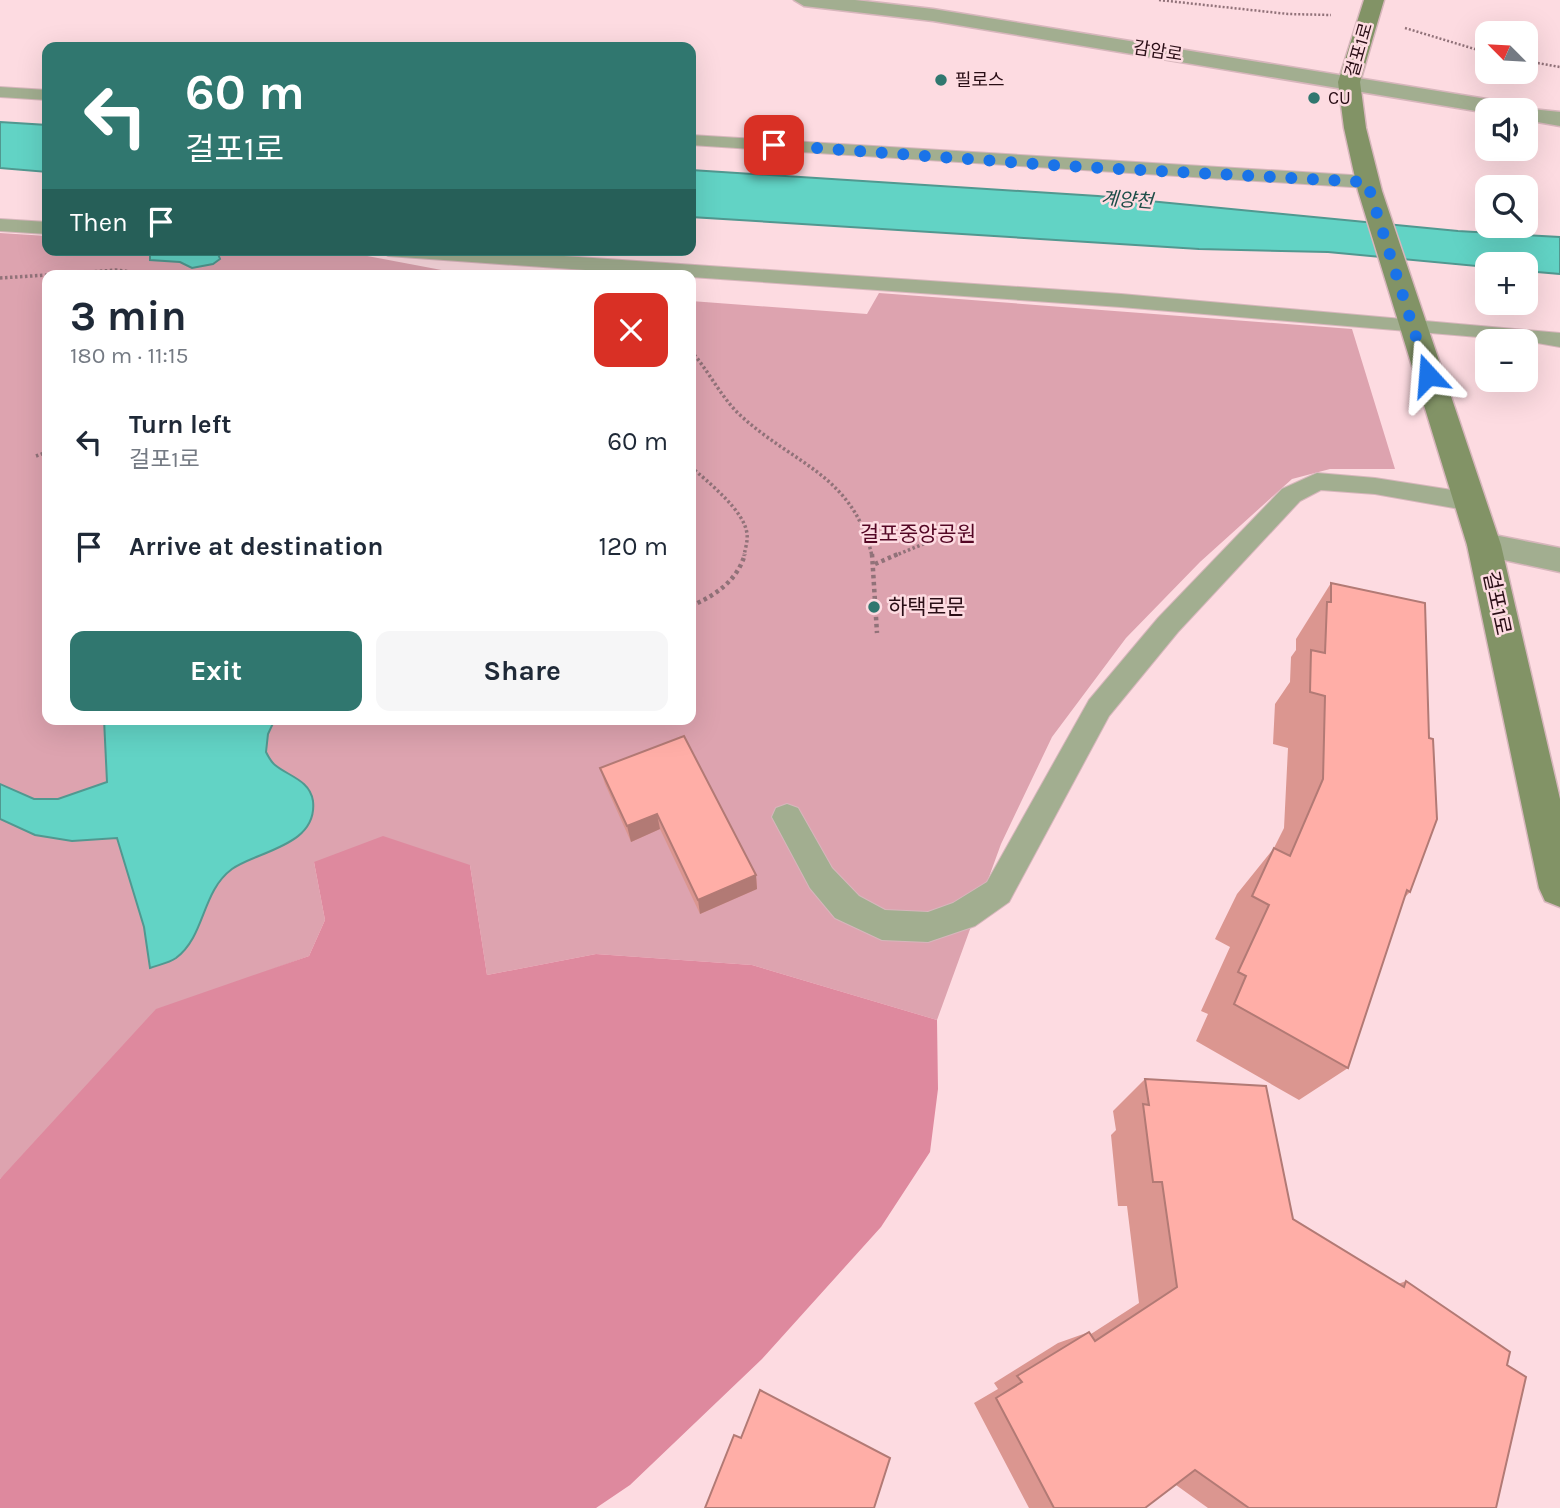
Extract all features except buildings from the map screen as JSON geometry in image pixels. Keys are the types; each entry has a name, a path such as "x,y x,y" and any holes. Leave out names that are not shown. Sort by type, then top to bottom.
{"street":[{"name":"감암로","path":"804,0 933,15 1475,104"},
{"name":"걸포1로","path":"1370,10 1349,82 1354,128 1368,186 1484,545 1560,888"},
{"path":"1538,115 1560,119"},
{"path":"1484,545 1560,560"}],"lane":[{"path":"0,92 42,95"},
{"path":"696,140 1368,186"},
{"path":"0,225 42,228"},
{"path":"476,256 680,270"},
{"path":"696,271 1089,298 1409,316 1560,340"},
{"path":"788,817 821,877 847,907 883,925 928,927 963,915 999,892 1099,708 1168,625 1291,495 1317,481 1375,486 1471,502"}],"path":[{"path":"1159,0 1288,14 1370,10 1475,49"},
{"path":"1538,63 1560,66"},
{"path":"0,278 42,275"},
{"path":"696,356 704,364 718,390 761,433 805,460 839,489 863,520 874,564 877,633"},
{"path":"36,456 42,454"},
{"path":"696,472 730,504 747,531 746,557 731,582 696,605"},
{"path":"874,564 933,540"}],"green space":[{"name":"걸포중앙공원","path":"0,233 42,236 42,256 367,256 442,270 42,270 42,725 696,725 696,301 867,314 879,293 1352,329 1395,469 1330,469 1292,479 1200,562 1126,638 1052,737 1001,844 937,1020 752,965 596,954 487,975 470,865 314,862 325,920 309,956 240,981 0,1179"}],"shaded area":[{"path":"383,836 470,865 487,975 596,954 752,965 937,1020 938,1089 930,1152 881,1227 762,1359 630,1485 596,1508 0,1508 0,1179 156,1009 309,956 325,920 314,862"}],"water":[{"path":"0,122 42,125 42,172 0,168"},
{"name":"계양천","path":"696,170 1098,196 1475,232 1475,238 1560,237 1560,274 1538,272 1538,252 1475,252 1475,266 1328,252 1199,249 696,217"},
{"path":"150,256 219,256 220,259 213,264 192,268 180,262 150,260"},
{"path":"104,725 272,725 266,752 275,765 308,788 313,801 312,816 306,828 296,838 243,863 222,878 214,889 186,949 173,960 150,968 144,927 117,838 72,841 35,835 0,819 0,784 34,799 58,799 107,782"}],"place":[{"name":"필로스","path":"941,80"},
{"name":"CU","path":"1314,98"},
{"name":"하택로문","path":"874,607"}],"route":[{"path":"774,145 1064,166 1367,182 1428,375"}]}
